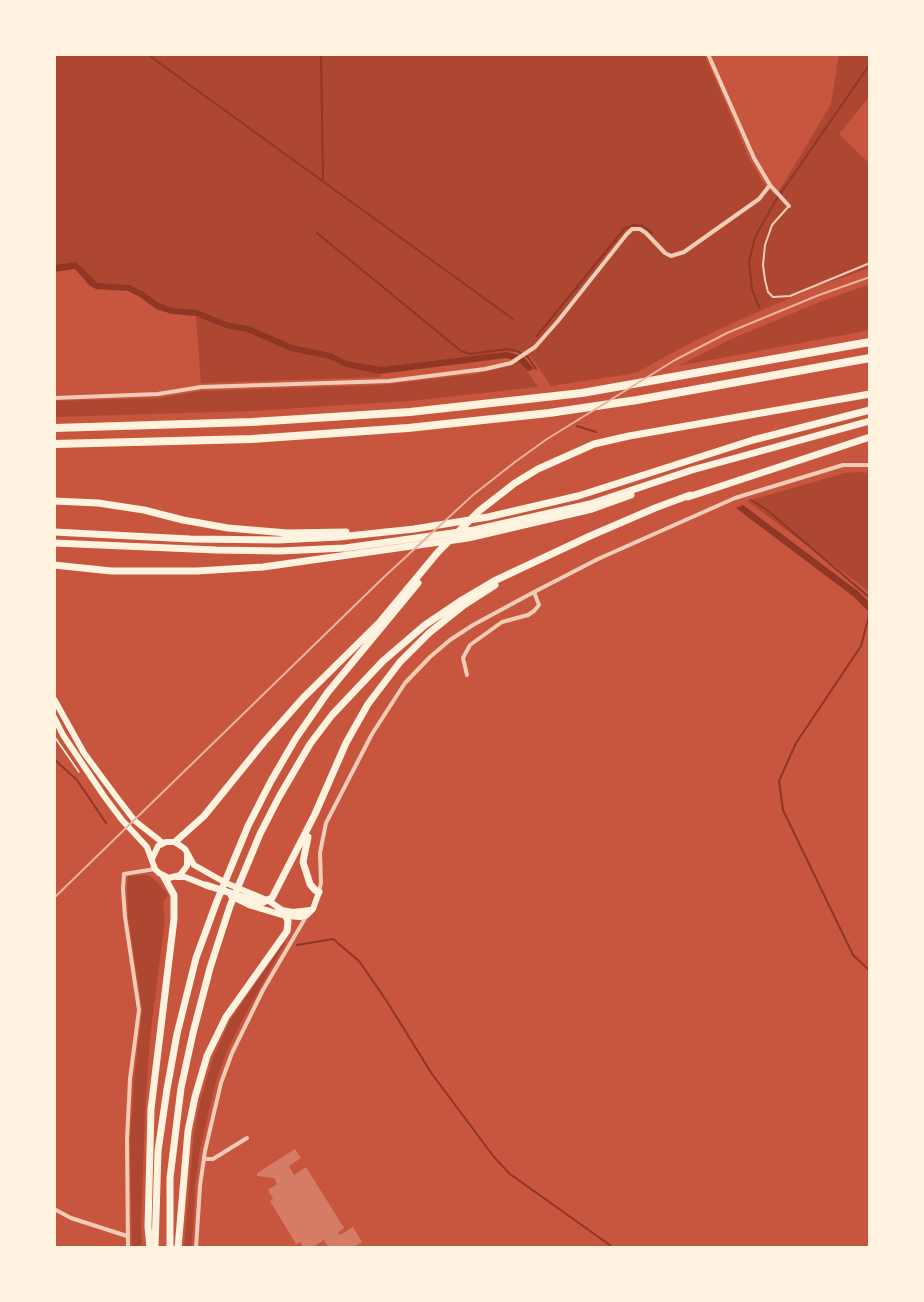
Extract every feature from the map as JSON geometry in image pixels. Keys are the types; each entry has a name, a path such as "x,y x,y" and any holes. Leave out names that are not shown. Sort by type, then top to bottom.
{"highway":[{"path":"54,428 252,422 376,414 582,393 870,342"},
{"path":"54,444 264,438 408,428 549,413 637,400 870,358"},
{"path":"176,842 204,816 303,698 361,643 438,552 479,511 515,483 538,469 594,444 870,394"},
{"path":"54,532 190,539 278,540 339,537 414,529 488,516 578,496 753,440 870,410"},
{"path":"54,543 280,551 345,548 474,531 590,504 692,470 870,421"},
{"path":"170,1248 170,1178 182,1088 210,968 240,881 279,797 310,744 332,715 358,686 425,625 494,581 590,536 690,495 870,437"},
{"path":"54,565 111,571 197,572 263,567 468,538 592,509 692,470"},
{"path":"206,885 261,903 269,901 315,814 346,743 368,704 400,662 429,633 464,605 496,585 690,495"},
{"path":"54,501 98,503 144,510 228,528 287,533 390,532"},
{"path":"155,1248 158,1151 166,1089 177,1034 196,958 248,826 296,738 328,692 466,525"},
{"path":"315,814 305,846 303,862 310,885 319,892"},
{"path":"150,1248 148,1227 151,1108 174,919 174,895 164,877"},
{"path":"178,1248 188,1131 195,1096 207,1056 226,1017 287,931 287,919"}],"main road":[{"path":"54,699 75,739 96,771 135,821 163,843"},
{"path":"54,717 104,796 147,847 155,869 164,877 185,877 287,919 307,915 313,909 319,892"},
{"path":"152,861 155,850 163,843 176,842 185,849 194,865 203,872 269,901 282,910 287,919"},
{"path":"174,877 180,875 187,866 187,854"},
{"path":"282,910 304,912 313,909"}],"street":[{"path":"708,54 754,158 770,185 789,207"},
{"path":"54,398 158,394 201,387 389,381 485,369 511,363 527,354 558,321 632,229 640,229 646,233 665,253 671,256 684,252 759,199 770,185"},
{"path":"319,892 320,853 326,823 372,734 405,682 450,640 534,592 618,550 735,498 843,465 870,465"},
{"path":"467,675 463,658 470,645 502,622 528,615 534,611 539,605 534,592"},
{"path":"128,1248 127,1139 130,1079 139,1010 124,916 124,874 155,869"},
{"path":"196,1248 204,1158 221,1083 232,1053 263,990 307,915"},
{"path":"204,1158 213,1160 247,1138"},
{"path":"54,1209 71,1218 127,1236"}],"lane":[{"path":"789,207 772,225 765,245 763,265 765,280 768,292 773,297 790,296 870,263"}],"shaded area":[{"path":"54,54 704,54 750,160 766,187 776,196 831,104 839,54 870,54 870,96 839,134 870,164 870,268 815,287 733,323 694,341 636,373 551,386 531,357 523,351 380,367 347,361 331,353 293,345 249,326 227,322 197,310 173,308 159,303 130,285 98,283 76,262 54,265"},
{"path":"76,262 98,283 130,285 159,303 173,308 197,310 227,322 249,326 293,345 331,353 347,361 381,367 507,352 523,356 534,369 528,371 518,361 506,358 380,374 345,367 329,359 290,351 247,332 225,328 196,316 172,314 156,309 128,291 96,289 90,286 75,269 54,272 54,265"},
{"path":"870,284 870,330 678,366 729,340 822,301"},
{"path":"196,316 225,328 247,332 290,351 329,359 345,367 380,374 381,377 201,383"},
{"path":"518,361 538,387 409,401 252,411 54,417 54,401 158,398 201,391 381,385 476,374 513,365"},
{"path":"845,473 870,473 870,592 747,501"},
{"path":"743,505 859,592 870,603 870,613 854,597 736,508"},
{"path":"148,875 168,895 163,902 165,919 150,1038 145,1112 142,1248 132,1248 130,1140 142,1010 128,916 127,889 128,876"},
{"path":"284,942 227,1051 216,1081 200,1150 195,1186 192,1248 184,1248 194,1132 213,1058 231,1019"}],"building":[{"path":"295,1149 301,1158 289,1166 294,1175 306,1167 344,1228 338,1232 340,1235 353,1227 362,1242 353,1248 329,1248 324,1240 311,1248 304,1248 300,1242 296,1244 270,1201 273,1199 268,1190 277,1184 274,1178 257,1176 257,1173"}],"waterway":[{"path":"147,54 513,319"},
{"path":"321,54 323,180"},
{"path":"759,307 752,289 749,262 755,237 776,200 870,64"},
{"path":"537,336 625,228 634,225 643,226 652,233"},
{"path":"317,233 461,351 470,354 507,349 517,351 528,357 536,369"},
{"path":"577,426 596,432"},
{"path":"751,500 767,510 870,598"},
{"path":"870,612 861,646 796,743 779,781 783,810 853,955 870,971"},
{"path":"54,759 77,780 106,823"},
{"path":"297,945 333,939 359,961 432,1074 494,1157 510,1174 614,1248"}],"railway":[{"path":"54,898 384,577 473,495 515,462 547,439 675,360 727,333 819,295 870,277"}]}
